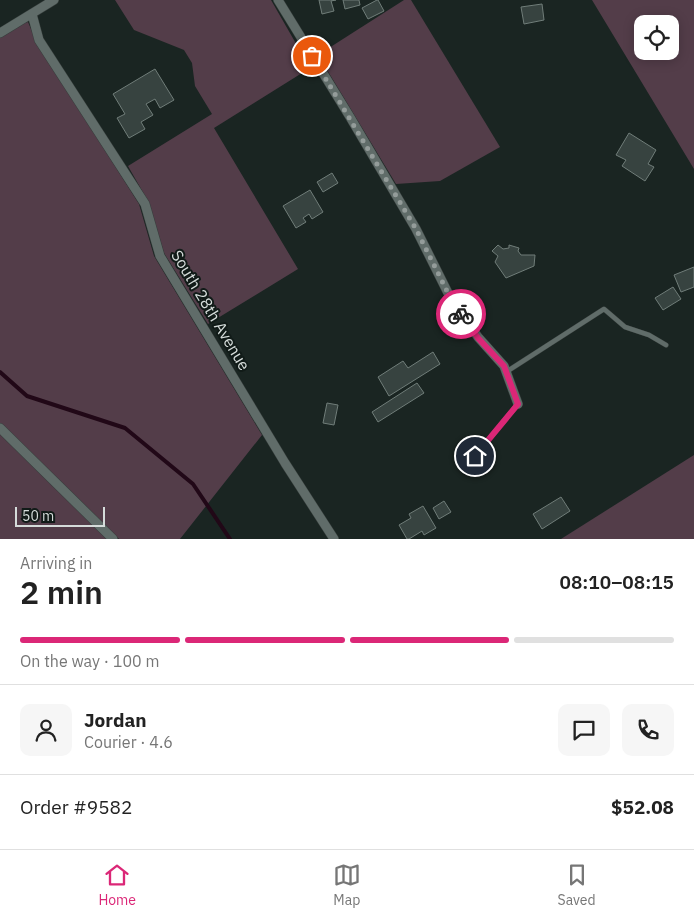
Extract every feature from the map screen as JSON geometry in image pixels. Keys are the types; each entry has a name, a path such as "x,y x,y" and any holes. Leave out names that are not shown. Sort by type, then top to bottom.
{"street":[{"path":"0,33 54,0"},
{"path":"278,0 416,229 448,293 478,338 504,366 518,404"},
{"name":"South 28th Avenue","path":"32,14 39,40 145,204 160,256 285,463 334,539"},
{"path":"0,428 113,539"}],"lane":[{"path":"506,372 604,309 625,327 666,345"},
{"path":"475,456 518,404"}],"shaded area":[{"path":"115,0 271,0 310,68 214,128 298,269 208,324 164,253 149,203 128,166 212,114 195,86 192,63 184,50 134,30"},
{"path":"404,0 411,0 500,147 440,181 396,184 318,55"},
{"path":"592,0 694,0 694,169"},
{"path":"28,22 37,43 139,204 154,256 262,435 180,539 119,539 111,531 108,539 0,539 0,36 20,24"},
{"path":"694,455 694,539 561,539"}],"building":[{"path":"319,0 336,0 331,1 334,11 322,14"},
{"path":"343,0 359,0 360,5 345,9"},
{"path":"377,0 384,11 368,19 362,8"},
{"path":"542,4 544,20 524,24 521,7"},
{"path":"155,69 174,100 160,108 155,99 146,104 153,115 141,122 145,129 129,138 117,118 125,114 113,94"},
{"path":"629,133 656,150 648,164 654,167 645,181 622,166 626,160 616,155"},
{"path":"332,173 338,183 323,192 317,182"},
{"path":"310,190 323,212 312,219 309,214 303,218 306,222 296,228 283,206"},
{"path":"498,245 503,249 509,248 509,245 519,248 518,251 521,255 535,255 534,266 506,278 495,262 498,256 492,251"},
{"path":"694,267 694,287 681,292 674,275"},
{"path":"673,287 681,299 663,310 655,298"},
{"path":"433,352 440,364 389,396 378,377 403,361 408,368"},
{"path":"417,383 424,393 378,422 372,412"},
{"path":"327,403 338,405 334,425 323,423"},
{"path":"561,497 570,511 542,529 533,514"},
{"path":"444,501 451,512 439,519 433,508"},
{"path":"423,506 436,528 424,535 422,531 407,539 399,525 411,518 409,514"}],"waterway":[{"path":"0,372 27,396 125,428 193,484 230,539"}],"way so far":[{"path":"312,56 416,229 448,293 461,314"}],"route":[{"path":"461,314 478,338 504,366 518,404 475,456"}]}
